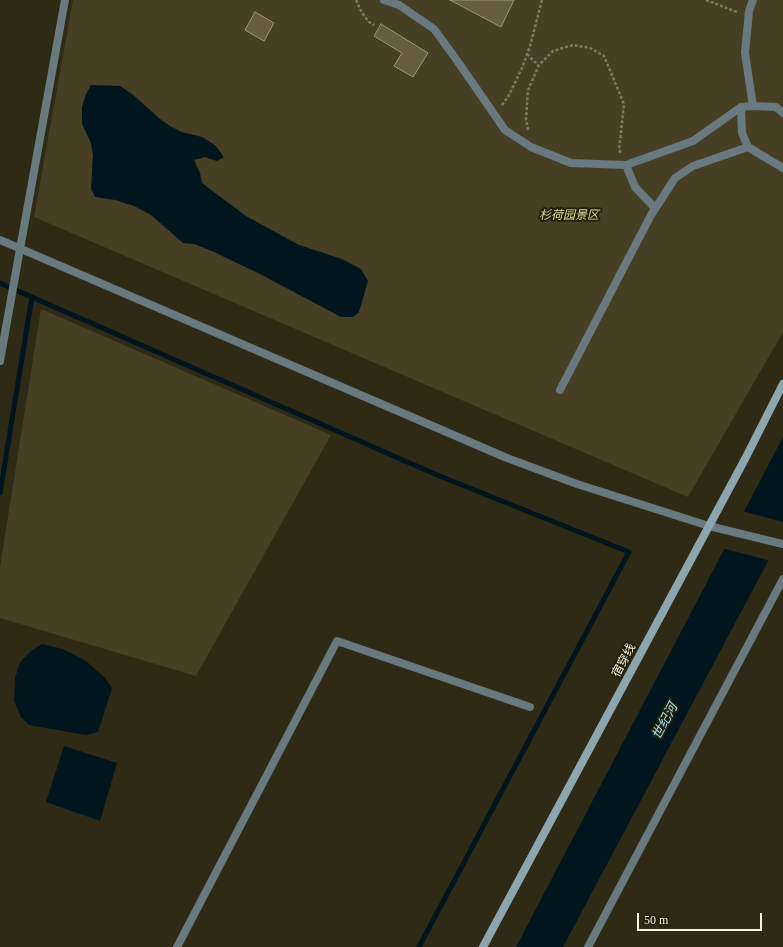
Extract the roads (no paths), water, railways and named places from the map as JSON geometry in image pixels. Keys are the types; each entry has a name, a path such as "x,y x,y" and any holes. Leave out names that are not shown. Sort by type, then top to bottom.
{"main road":[{"name":"宿穿线","path":"483,947 745,459 783,384"}],"street":[{"path":"0,361 65,0"},
{"path":"384,0 398,5 434,29 505,130 531,147 571,163 626,165 693,141 741,107 776,107 783,113"},
{"path":"753,0 749,16 746,53 753,106"},
{"path":"741,107 742,133 748,147 783,168"},
{"path":"560,390 655,208 675,178 693,166 748,147"},
{"path":"626,165 635,187 655,208"},
{"path":"0,240 507,458 577,484 709,526 783,544"},
{"path":"588,947 783,579"},
{"path":"176,947 337,641 530,707"}],"water":[{"path":"91,85 120,86 132,94 170,126 182,132 202,137 215,145 224,157 217,161 205,157 194,160 200,173 202,183 246,216 299,245 342,259 361,269 368,281 359,312 353,317 341,317 260,274 214,252 194,244 183,243 151,215 134,206 115,200 95,197 91,189 93,155 91,143 82,124 82,107 86,94"},
{"name":"世纪河","path":"783,437 783,533 563,947 516,947"},
{"path":"42,644 63,649 86,661 105,678 112,688 98,732 86,735 29,725 21,717 14,701 15,678 20,662 31,651"},
{"path":"64,746 117,763 100,821 46,802"}],"waterway":[{"path":"0,283 437,475 629,552 419,947"},
{"path":"0,493 32,297"}],"park label":[{"name":"杉荷园景区","path":"569,214"}]}
